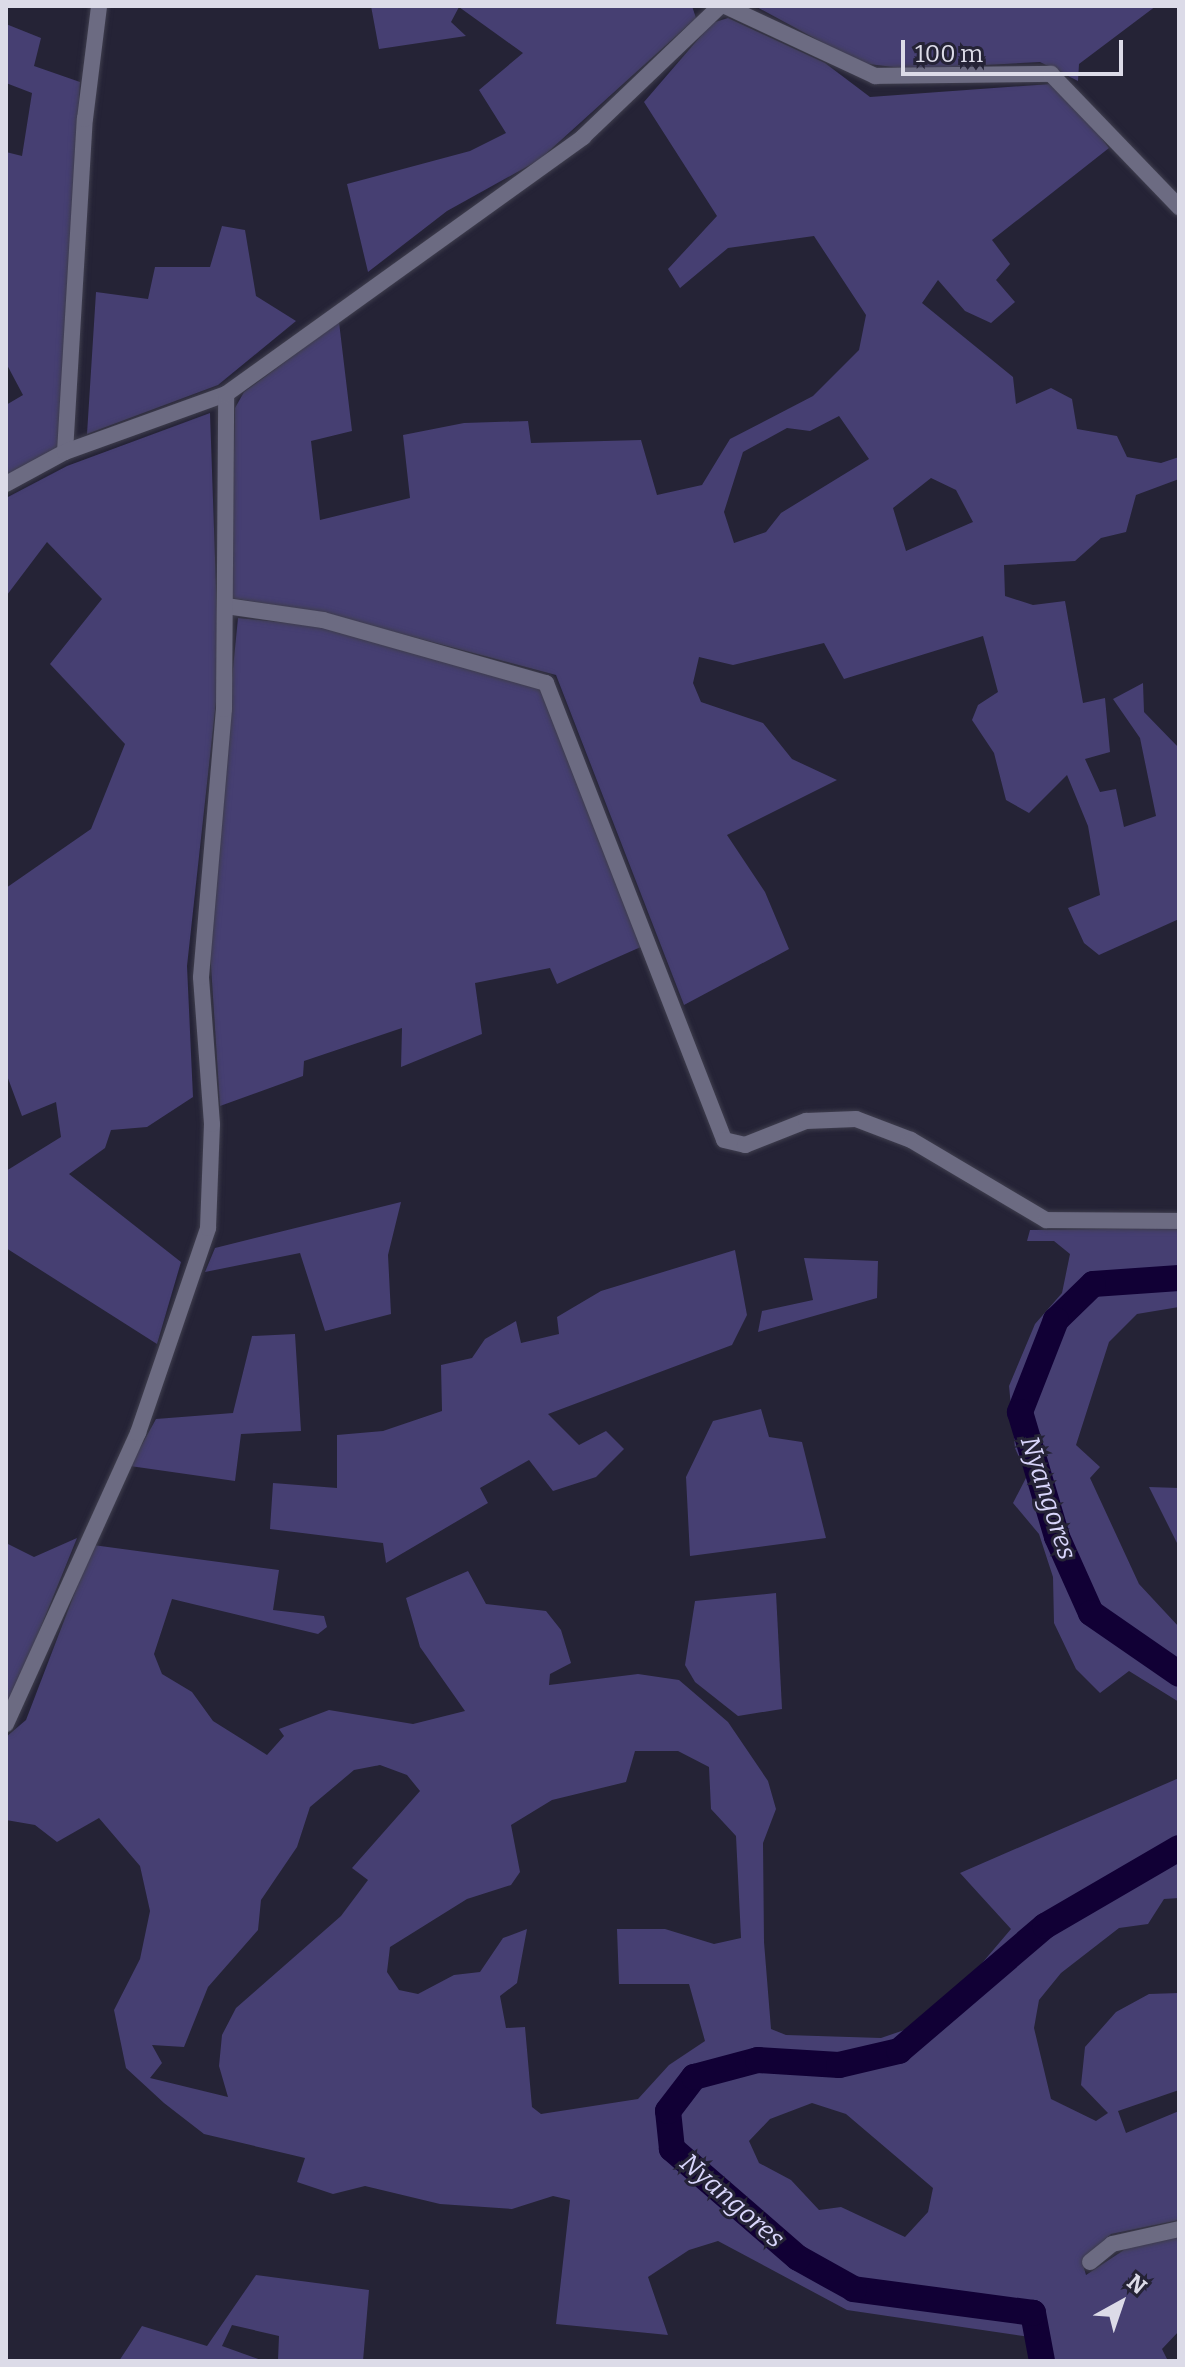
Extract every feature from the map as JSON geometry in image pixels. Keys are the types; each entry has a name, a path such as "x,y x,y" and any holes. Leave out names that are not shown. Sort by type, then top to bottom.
{"street":[{"path":"65,452 85,119 99,6"},
{"path":"6,484 65,452 226,394 583,137 722,6 875,76 1051,74 1179,207"},
{"path":"6,1724 138,1433 208,1228 203,906 226,606 226,394"},
{"path":"226,606 323,620 498,665 550,687 724,1140 745,1145 806,1121 856,1119 911,1140 1046,1220 1179,1221"},
{"path":"1090,2262 1112,2244 1179,2229"}],"shaded area":[{"path":"371,6 692,6 696,18 539,160 447,211 368,272 347,184 470,151 506,133 479,90 523,53 459,7 451,22 466,36 379,49"},
{"path":"755,6 1156,6 1079,64 1078,81 1040,62 910,69 860,63"},
{"path":"728,18 825,63 870,97 1051,84 1066,91 1109,148 992,240 1010,264 996,280 1015,302 991,323 965,311 938,280 922,303 1013,377 1016,404 1051,388 1072,399 1077,429 1117,436 1127,457 1161,463 1179,457 1179,479 1136,495 1126,532 1101,538 1075,561 1004,565 1005,596 1033,605 1065,601 1083,703 1105,698 1110,752 1085,759 1100,792 1116,789 1124,827 1156,816 1140,738 1113,699 1143,683 1144,712 1179,748 1179,919 1099,955 1084,943 1068,908 1100,895 1088,826 1067,775 1029,813 1006,800 994,753 972,720 978,705 998,692 983,636 844,679 824,643 733,665 699,657 693,683 701,702 763,723 792,759 837,780 727,835 765,892 789,949 684,1005 556,675 319,612 231,598 235,408 244,392 339,322 352,431 311,441 320,520 410,498 403,435 464,423 528,421 531,443 641,440 657,495 702,485 730,439 813,396 859,350 866,315 814,236 728,248 680,288 668,269 717,216 644,102 712,23","holes":["839,416 869,459 781,513 766,532 734,543 724,512 743,452 787,428 810,431","931,478 956,490 973,522 906,551 893,508"]},
{"path":"6,24 41,38 34,66 80,82 60,450 6,478 6,405 23,395 6,363 6,152 22,156 32,93 6,83"},
{"path":"222,226 245,230 256,296 296,321 218,385 87,434 96,292 148,299 155,267 210,267"},
{"path":"210,413 219,674 187,966 193,1097 147,1127 111,1130 105,1148 69,1174 181,1262 157,1344 6,1248 6,1171 61,1137 56,1102 22,1116 6,1073 6,888 91,829 125,744 50,664 102,599 47,542 7,595 6,611 6,498 67,466"},
{"path":"238,618 318,626 524,679 543,691 643,946 557,984 550,968 475,983 482,1034 401,1067 402,1028 304,1061 303,1076 220,1106 208,919"},
{"path":"401,1202 388,1255 391,1314 325,1331 300,1253 205,1272 215,1248"},
{"path":"1179,1228 1179,1307 1137,1314 1109,1342 1076,1445 1100,1467 1090,1478 1139,1584 1179,1627 1179,1702 1129,1671 1100,1693 1076,1669 1054,1623 1053,1577 1039,1534 1013,1503 1027,1476 1015,1448 1009,1386 1035,1324 1062,1293 1070,1254 1054,1241 1027,1241 1030,1230"},
{"path":"735,1250 747,1315 732,1345 548,1414 579,1445 606,1431 624,1449 596,1477 553,1491 529,1460 480,1488 488,1503 386,1563 383,1543 270,1529 273,1483 337,1488 337,1435 383,1431 442,1411 441,1365 472,1358 485,1339 516,1321 521,1343 559,1334 557,1317 601,1291"},
{"path":"804,1258 878,1261 877,1298 758,1332 762,1311 813,1300"},
{"path":"295,1334 301,1431 241,1434 235,1481 130,1466 156,1419 233,1413 252,1336"},
{"path":"761,1409 769,1437 802,1442 826,1538 690,1556 686,1477 713,1421"},
{"path":"1149,1487 1179,1488 1179,1547"},
{"path":"77,1538 6,1707 6,1543 34,1557"},
{"path":"93,1545 279,1570 273,1610 324,1616 327,1627 318,1634 172,1599 154,1654 162,1674 192,1692 213,1721 267,1755 284,1736 279,1729 329,1710 413,1724 465,1711 420,1647 406,1598 468,1571 486,1604 546,1611 561,1630 571,1663 550,1674 549,1685 638,1674 679,1680 728,1722 768,1781 776,1809 763,1843 764,1942 771,2029 786,2035 881,2038 919,2025 949,2002 1011,1929 960,1873 1179,1778 1179,1898 1164,1899 1148,1924 1119,1928 1061,1973 1039,2000 1034,2028 1051,2099 1096,2121 1108,2113 1081,2085 1085,2047 1116,2012 1149,1994 1179,1993 1179,2090 1118,2111 1126,2133 1179,2111 1179,2220 1111,2234 1082,2261 1086,2275 1133,2244 1179,2237 1179,2331 1162,2349 1168,2361 1034,2361 1030,2337 847,2310 718,2241 689,2250 648,2277 668,2335 556,2324 570,2200 553,2196 512,2209 440,2204 365,2186 333,2194 297,2182 305,2158 204,2134 126,2068 114,2010 140,1959 150,1911 140,1866 99,1818 57,1842 35,1825 6,1820 6,1737 26,1720","holes":["635,1751 678,1751 709,1767 711,1809 736,1836 741,1938 714,1944 665,1929 617,1929 619,1984 689,1984 705,2041 669,2065 638,2099 541,2114 532,2107 525,2027 506,2028 500,1996 517,1983 527,1929 503,1938 480,1972 454,1975 418,1994 399,1990 387,1972 390,1947 467,1899 511,1885 520,1872 511,1825 552,1800 626,1782","380,1765 407,1775 420,1791 352,1868 368,1880 341,1916 236,2008 222,2035 219,2066 228,2097 150,2078 162,2063 152,2045 184,2047 208,1987 258,1930 261,1900 297,1847 310,1807 354,1770","812,2103 846,2114 933,2188 928,2212 905,2237 841,2207 819,2210 791,2180 759,2163 749,2141 770,2119"]},
{"path":"776,1593 782,1709 738,1716 695,1682 685,1665 695,1601"},
{"path":"256,2275 369,2290 363,2361 278,2360 279,2336 232,2325 222,2346 264,2361 119,2361 142,2326 207,2346"}],"waterway":[{"name":"Nyangores","path":"1179,1278 1093,1284 1056,1320 1020,1412 1057,1537 1091,1613 1179,1674"},
{"name":"Nyangores","path":"1042,2361 1033,2313 854,2289 798,2258 672,2149 668,2111 694,2077 758,2060 839,2065 899,2051 1045,1926 1179,1848"}]}
